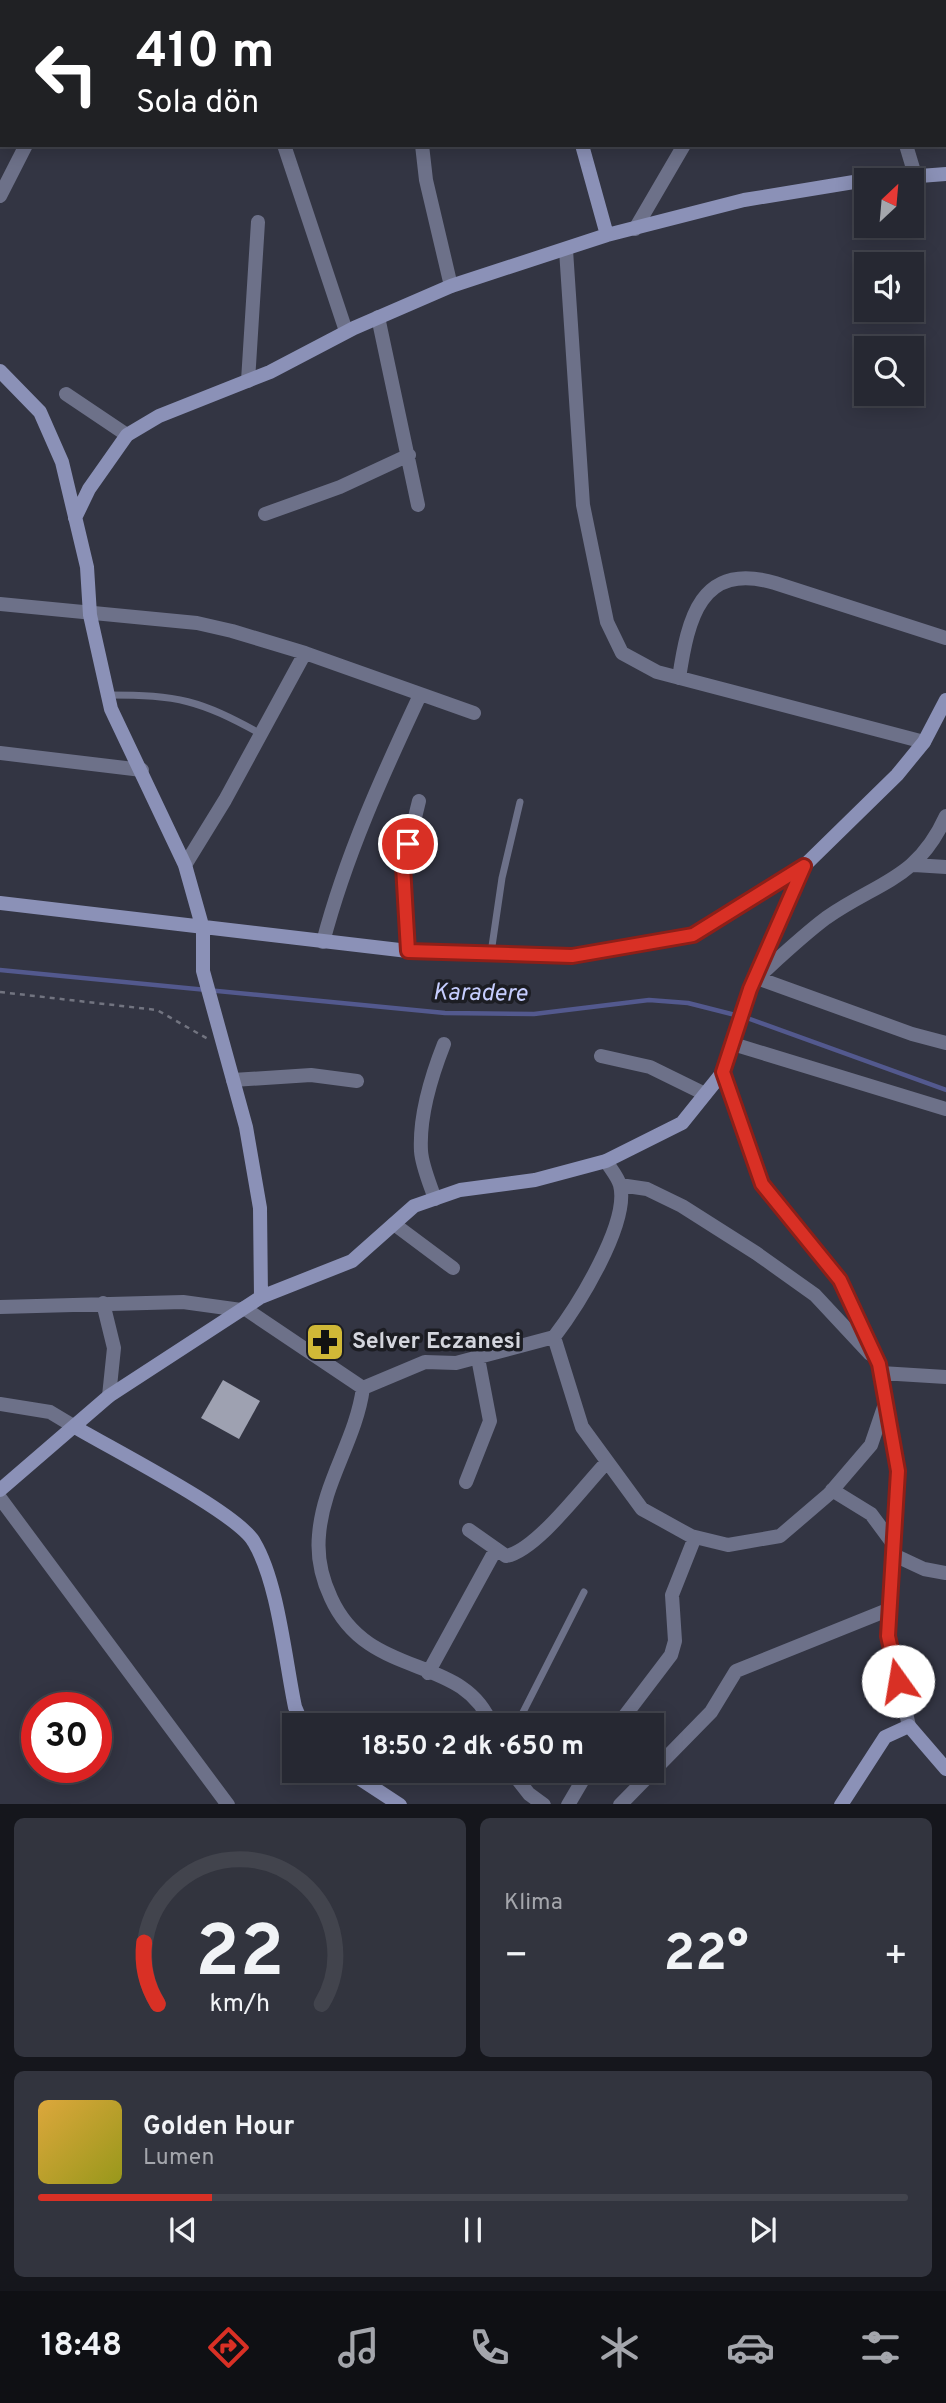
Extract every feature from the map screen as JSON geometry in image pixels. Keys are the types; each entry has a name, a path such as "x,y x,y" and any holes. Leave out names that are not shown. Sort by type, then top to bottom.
{"street":[{"path":"0,196 25,147"},
{"path":"285,147 346,331"},
{"path":"412,147 426,180"},
{"path":"422,147 426,180 451,286"},
{"path":"583,147 607,235"},
{"path":"635,229 683,147"},
{"path":"907,147 913,168"},
{"path":"924,175 946,174"},
{"path":"75,518 89,489 127,435 159,416 248,381 378,317 451,286 607,235 744,200 854,182"},
{"path":"248,381 258,222"},
{"path":"566,250 583,505 607,622 622,653 657,672 924,743"},
{"path":"378,317 418,505"},
{"path":"0,371 40,412 62,462 87,567 90,615 111,709 185,865 203,929 203,971 233,1080 260,1208 261,1297"},
{"path":"65,394 127,435"},
{"path":"265,514 340,487 409,455"},
{"path":"679,678 686,630 695,609 709,592 736,577 751,576 946,638"},
{"path":"0,604 90,615 197,623 305,653 474,713"},
{"path":"185,865 305,653"},
{"path":"323,942 336,891 365,814 420,695"},
{"path":"0,902 203,929 408,951 572,956 693,935 804,866 897,775 941,723 946,700"},
{"path":"0,753 142,770"},
{"path":"408,951 403,866 419,801"},
{"path":"753,983 826,919 914,865 935,840 946,816"},
{"path":"914,865 946,867"},
{"path":"0,1490 109,1396 261,1297 352,1261 414,1206 460,1190 536,1180 606,1161 682,1123 723,1072 753,983 804,866"},
{"path":"753,983 912,1034 946,1042"},
{"path":"735,1039 946,1109"},
{"path":"435,1199 421,1153 423,1120 434,1071 444,1044"},
{"path":"601,1056 650,1067 705,1094"},
{"path":"723,1072 762,1184 840,1280 880,1369 898,1471 888,1636 909,1726 946,1769"},
{"path":"233,1080 311,1075 357,1081"},
{"path":"363,1388 425,1362 456,1363 554,1337 602,1260 618,1217 620,1185 606,1161"},
{"path":"620,1185 647,1189 682,1206 815,1295 880,1369 946,1377"},
{"path":"394,1224 453,1268"},
{"path":"0,1307 183,1302 243,1309 363,1388"},
{"path":"103,1303 114,1349 109,1396"},
{"path":"554,1337 582,1427 642,1509 695,1537 728,1545 780,1536 832,1490 871,1445 885,1402"},
{"path":"466,1482 490,1421 478,1358"},
{"path":"363,1388 354,1428 327,1489 318,1536 322,1571 334,1604 362,1640 375,1650 452,1680 467,1690 485,1713"},
{"path":"0,1404 50,1412 226,1515 253,1539 267,1572 298,1713"},
{"path":"469,1530 506,1556 513,1555 535,1539 606,1463"},
{"path":"832,1490 871,1514 894,1550 924,1569 946,1573"},
{"path":"0,1498 228,1804"},
{"path":"627,1713 671,1655 675,1641 672,1595 695,1537"},
{"path":"429,1673 496,1549"},
{"path":"620,1804 710,1712 736,1671 890,1609"},
{"path":"841,1804 885,1737 909,1726"},
{"path":"367,1783 400,1804"},
{"path":"521,1783 544,1804"},
{"path":"568,1804 581,1783"}],"lane":[{"path":"108,695 182,698 203,704 261,734"},
{"path":"491,953 502,878 520,802"},
{"path":"523,1713 584,1592"}],"path":[{"path":"0,992 157,1010 198,1035 222,1040"}],"building":[{"path":"223,1380 260,1401 239,1439 201,1418"}],"waterway":[{"name":"Karadere","path":"0,970 445,1013 534,1014 649,1000 688,1003 747,1018 946,1090"}],"place":[{"name":"Selver Eczanesi","path":"325,1342"}],"route":[{"path":"408,844 403,866 408,951 572,956 693,935 804,866 750,989 723,1072 762,1184 840,1280 879,1364 898,1471 888,1636 898,1681"}]}
